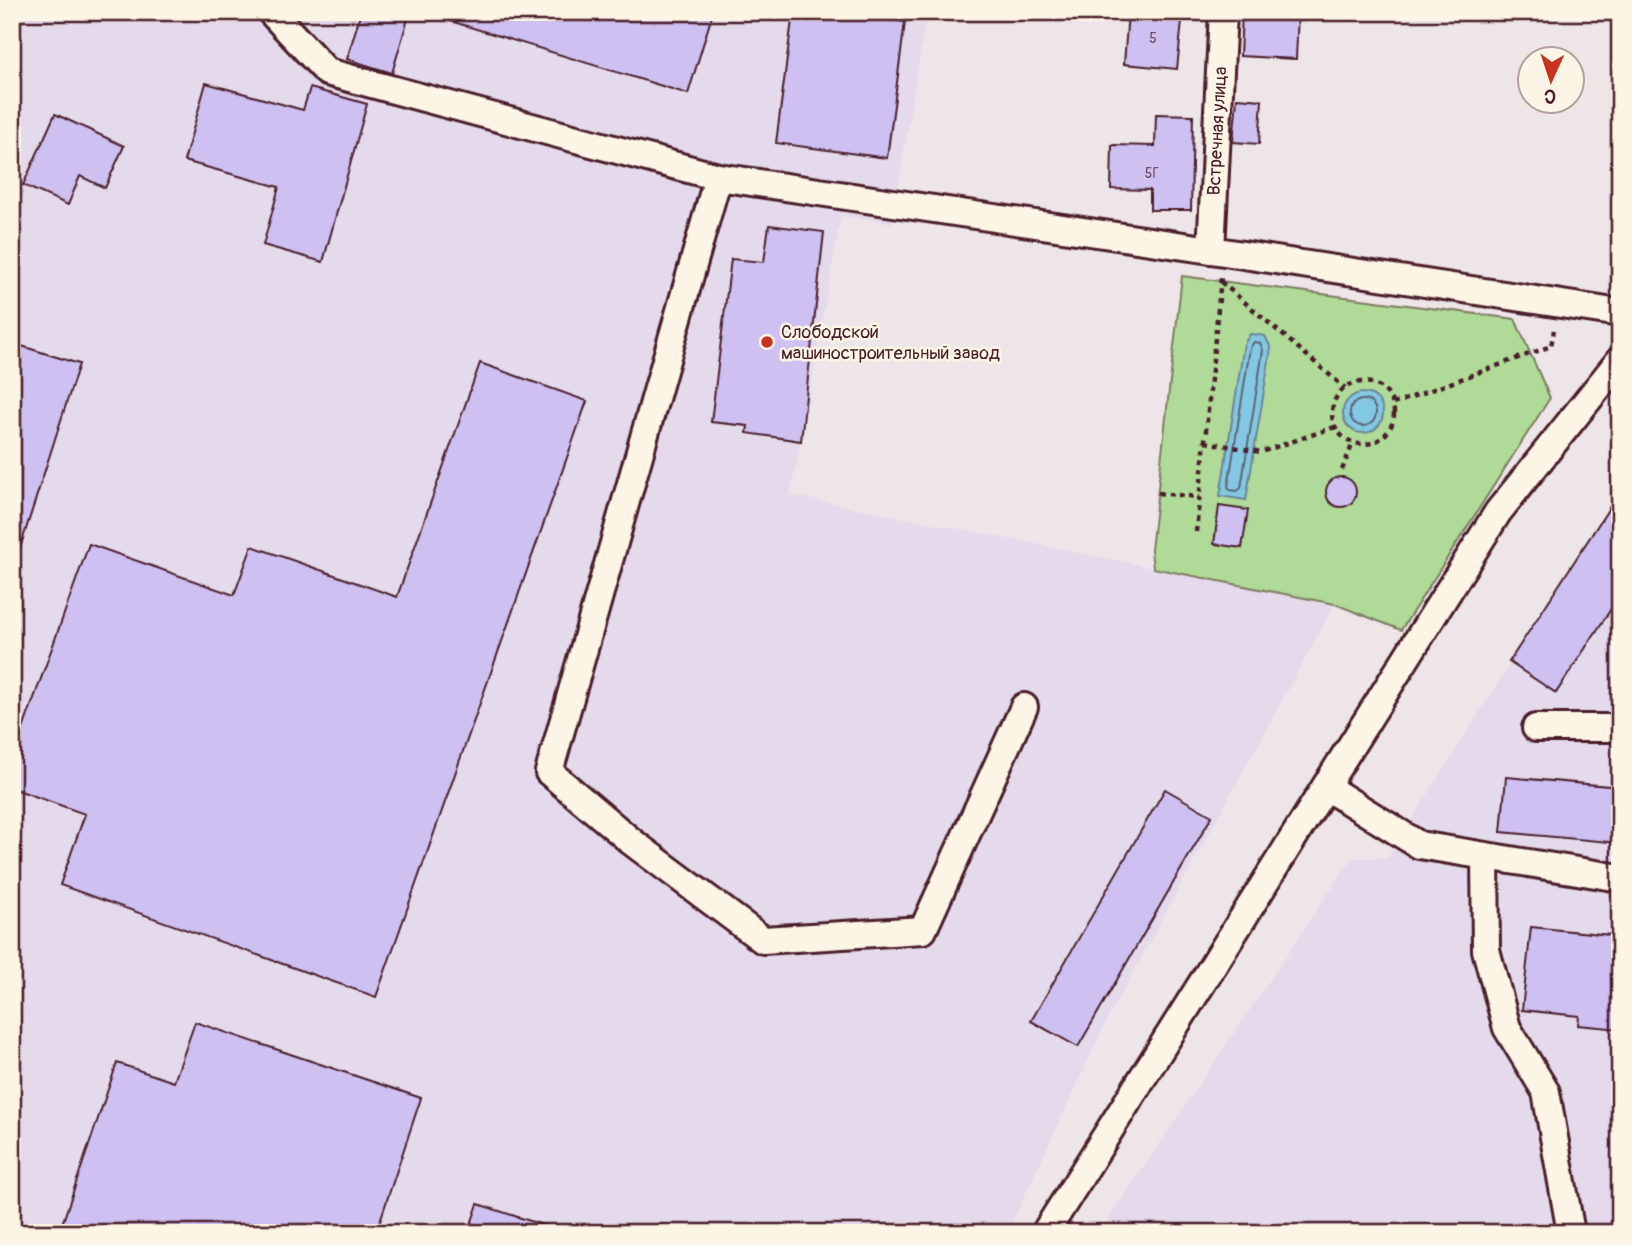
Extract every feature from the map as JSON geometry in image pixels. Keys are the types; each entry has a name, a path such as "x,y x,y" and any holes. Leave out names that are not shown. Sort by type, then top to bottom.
{"street":[{"path":"271,12 327,72 718,177 1620,313"},
{"name":"Встречная улица","path":"1217,251 1223,12"},
{"path":"718,177 549,772 632,842 763,940 923,930 1024,707"},
{"path":"1045,1233 1498,512 1620,360"},
{"path":"1536,728 1620,729"},
{"path":"1326,787 1419,845 1620,878"},
{"path":"1485,856 1486,950 1507,1028 1546,1093 1570,1233"}],"path":[{"path":"1196,532 1220,281 1217,251"},
{"path":"1220,281 1345,388"},
{"path":"1392,404 1551,346 1559,303"},
{"path":"1359,382 1370,383 1387,394 1394,414 1388,432 1381,439 1372,443 1353,443 1344,438 1335,427 1331,411 1334,401 1345,388 1359,382"},
{"path":"1205,442 1261,452 1335,427"},
{"path":"1342,470 1353,443"},
{"path":"1158,493 1199,497"}],"shaded area":[{"path":"23,12 896,12 895,20 926,17 892,223 841,216 790,495 1335,604 1110,1014 1007,1233 12,1233 12,43"},
{"path":"1620,488 1620,1233 1099,1233 1352,858 1388,858"}],"green space":[{"path":"1182,276 1515,319 1550,398 1401,630 1335,604 1153,568 1151,550"}],"water":[{"path":"1250,334 1265,336 1271,348 1246,500 1220,496 1244,344"},
{"path":"1363,393 1371,394 1377,399 1382,405 1382,421 1377,427 1371,432 1363,433 1355,432 1349,427 1344,421 1343,413 1344,405 1349,399 1355,394"}],"building":[{"path":"361,12 410,12 392,73 347,59"},
{"path":"421,12 713,12 688,94"},
{"path":"793,12 825,16 826,12 885,12 884,19 905,22 887,158 776,143"},
{"path":"1128,12 1183,12 1177,69 1124,64"},
{"path":"1242,12 1298,12 1296,59 1240,56"},
{"path":"206,83 303,110 310,88 367,104 323,262 263,245 279,187 184,161"},
{"path":"1237,98 1262,100 1259,144 1233,142"},
{"path":"55,114 124,146 105,188 80,176 68,205 23,185"},
{"path":"1156,114 1193,115 1191,210 1150,210 1150,190 1111,189 1112,145 1155,146"},
{"name":"Слободской машиностроительный завод","path":"769,225 824,232 801,441 747,433 748,426 711,422 731,259 764,262"},
{"path":"12,343 79,364 12,573"},
{"path":"480,363 587,401 376,997 60,885 85,814 12,788 12,760 89,544 234,595 252,546 397,597"},
{"path":"1341,477 1352,481 1356,492 1352,503 1341,507 1330,503 1326,492 1330,481"},
{"path":"1620,491 1620,595 1556,693 1509,662"},
{"path":"1219,506 1248,510 1242,548 1214,544"},
{"path":"1506,777 1620,787 1620,843 1501,832"},
{"path":"1165,789 1212,816 1078,1047 1031,1021"},
{"path":"1531,927 1620,936 1620,1029 1578,1025 1579,1016 1522,1010"},
{"path":"195,1022 421,1098 376,1233 59,1233 117,1063 174,1082"},
{"path":"478,1204 567,1233 468,1233"}],"place":[{"name":"Слободской машиностроительный завод","path":"767,342"}]}
